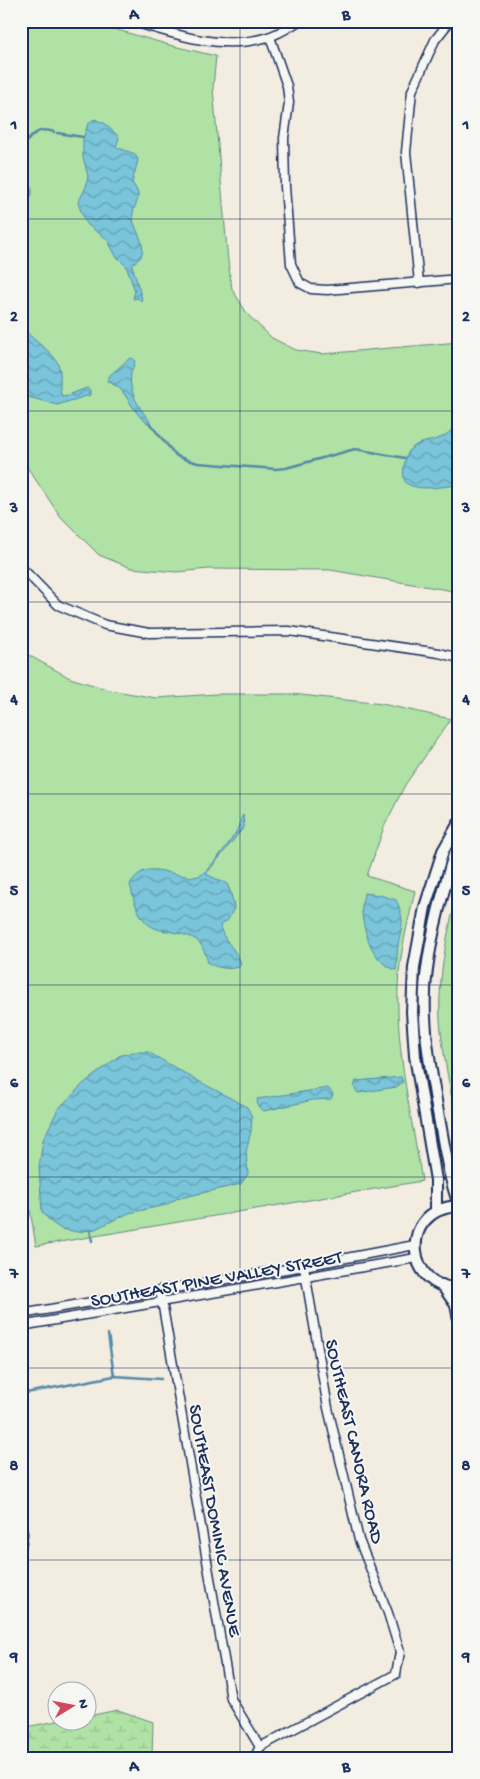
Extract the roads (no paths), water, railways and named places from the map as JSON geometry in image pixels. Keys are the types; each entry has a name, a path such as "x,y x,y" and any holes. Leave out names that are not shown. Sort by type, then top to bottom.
{"street":[{"path":"131,21 210,42 240,43 270,37 299,21"},
{"path":"419,283 406,152 412,91 435,40 450,21"},
{"path":"270,37 286,86 289,103 284,138 285,187 291,264 300,283 311,289 327,290 459,279"},
{"path":"21,567 58,605 105,625 149,633 289,631 439,653 459,658"},
{"path":"436,1211 436,1180 415,1056 412,1012 414,967 425,907 443,851 459,823"},
{"path":"459,847 454,855 438,910 426,970 425,1010 428,1053 450,1180 459,1205 436,1211 425,1220 418,1231 415,1245 416,1258 422,1270 431,1279 442,1285 459,1286"},
{"name":"SOUTHEAST PINE VALLEY STREET","path":"21,1314 304,1266 415,1245"},
{"name":"SOUTHEAST PINE VALLEY STREET","path":"21,1326 416,1258"},
{"name":"SOUTHEAST CANORA ROAD","path":"260,1747 396,1674 400,1652 388,1613 359,1540 328,1408 304,1266"},
{"path":"442,1285 456,1305 459,1319"},
{"name":"SOUTHEAST DOMINIC AVENUE","path":"160,1290 231,1699 260,1747"},
{"path":"21,1523 23,1534 21,1548"},
{"path":"254,1758 260,1747"}],"water":[{"path":"94,119 104,123 118,136 116,147 135,154 138,160 132,183 138,194 133,219 143,249 141,257 132,265 141,301 138,298 133,299 135,291 126,266 116,256 107,239 88,225 78,203 86,187 88,176 83,157 83,139 88,124"},
{"path":"21,176 28,182 32,192 22,214 21,234"},
{"path":"21,322 28,334 56,360 60,369 62,396 87,388 90,390 90,395 57,405 21,395"},
{"path":"130,358 134,359 131,387 138,404 150,424 137,414 119,388 107,381 110,375"},
{"path":"459,421 459,485 424,488 411,486 406,483 404,469 409,451 418,444 444,436"},
{"path":"243,815 244,827 206,874 227,884 234,908 228,920 220,925 223,935 241,963 239,967 223,968 208,963 202,947 195,939 183,934 154,928 148,924 139,913 130,884 142,872 148,870 189,877 201,875 215,861 231,840"},
{"path":"364,893 396,900 399,907 402,922 396,970 381,961 371,947 363,921 362,903"},
{"path":"133,1052 148,1052 247,1107 252,1117 246,1152 248,1174 241,1184 176,1199 166,1205 129,1213 95,1229 78,1232 61,1229 42,1212 39,1167 43,1140 58,1109 83,1084 119,1056"},
{"path":"401,1077 403,1082 396,1087 358,1093 354,1087 356,1081"},
{"path":"328,1088 333,1094 331,1099 313,1100 264,1111 258,1106 257,1099"}],"waterway":[{"path":"21,148 39,131 48,130 54,132"},
{"path":"57,133 83,137"},
{"path":"150,424 177,456 198,463 276,469 355,449 405,458"},
{"path":"90,1230 92,1241"},
{"path":"108,1334 114,1376"},
{"path":"21,1394 114,1376 161,1379"}]}
